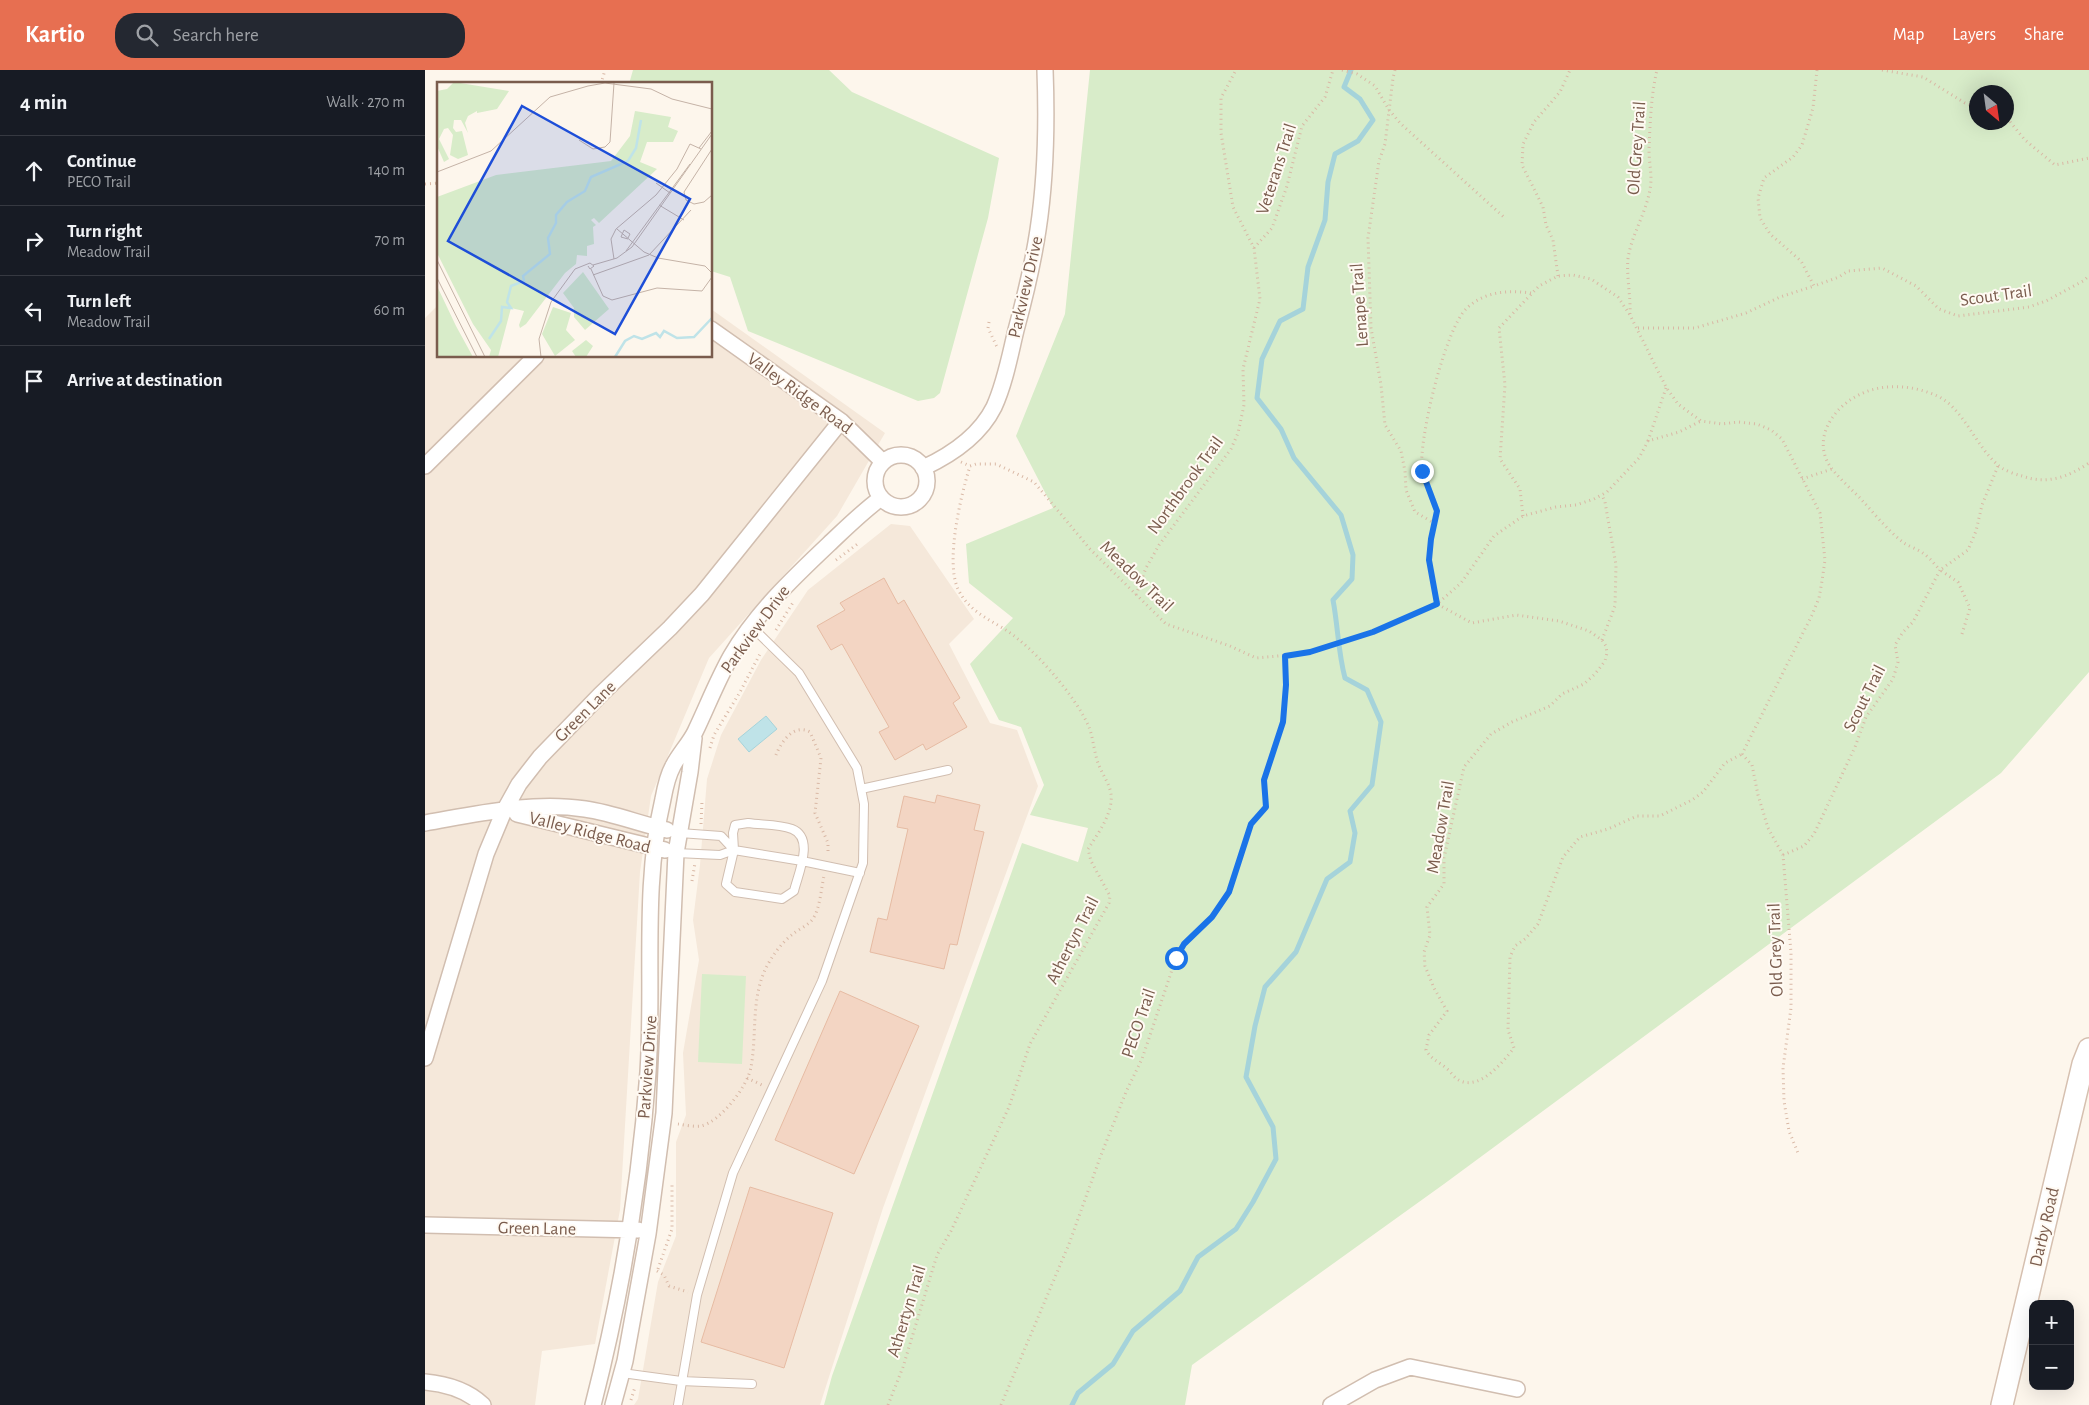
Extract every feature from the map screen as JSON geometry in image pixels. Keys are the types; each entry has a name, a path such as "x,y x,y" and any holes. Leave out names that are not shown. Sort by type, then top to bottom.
{"main road":[{"name":"Darby Road","path":"2002,1405 2081,1073 2089,1049"}],"street":[{"name":"Parkview Drive","path":"923,468 941,460 967,440 985,420 1001,389 1019,320 1038,231 1045,169 1045,70"},
{"name":"Valley Ridge Road","path":"713,330 841,421 883,462"},
{"path":"425,466 534,358"},
{"name":"Green Lane","path":"425,1058 487,854 503,811 519,784 540,757 702,594 841,421"},
{"path":"902,455 911,457 923,468 926,484 923,493 917,501 902,507 893,506 881,498 875,485 875,476 883,462 893,456 902,455"},
{"name":"Parkview Drive","path":"593,1405 609,1341 641,1152 648,1070 651,1002 652,872 662,800 672,768 694,734 720,676 733,654 766,608 795,577 867,508 881,498"},
{"name":"Parkview Drive","path":"613,1405 622,1373 648,1231 664,1113 676,853 690,772 694,734"},
{"name":"Valley Ridge Road","path":"425,822 553,806 587,809 680,833"},
{"name":"Valley Ridge Road","path":"503,811 676,853"},
{"name":"Green Lane","path":"425,1225 648,1231"},
{"path":"1331,1405 1375,1380 1410,1367 1517,1389"},
{"path":"602,1370 622,1373"},
{"path":"425,1382 451,1386 478,1400 483,1405"}],"lane":[{"path":"678,1405 697,1295 733,1173 822,980 863,863 864,804 857,768 799,673 752,627"},
{"path":"861,789 948,770"},
{"path":"748,823 793,829 802,838 804,847 794,891 782,899 735,892 726,884 734,850 733,833 735,825 748,823"},
{"path":"680,833 721,836 734,850"},
{"path":"676,853 720,855 734,850 860,873"},
{"path":"622,1373 681,1381 752,1384"}],"path":[{"name":"Northbrook Trail","path":"1136,595 1159,545 1231,449 1238,433 1244,405 1243,369 1260,299 1254,248 1233,207 1221,133 1221,98 1236,70"},
{"name":"Veterans Trail","path":"1254,248 1272,228 1287,186 1302,126 1325,97 1333,70"},
{"name":"Lenape Trail","path":"1395,70 1385,144 1379,161 1368,238 1371,328 1381,385 1385,425 1401,451 1406,490 1415,512 1434,523"},
{"path":"1558,276 1553,240 1546,225 1543,207 1522,166 1523,144 1534,122 1560,92 1570,70"},
{"name":"Old Grey Trail","path":"1630,315 1631,294 1627,265 1629,252 1642,219 1651,182 1649,150 1653,84 1657,70"},
{"path":"1814,286 1801,261 1770,234 1760,218 1758,198 1764,178 1793,157 1802,145 1813,108 1817,70"},
{"path":"1882,70 1923,77 1969,104"},
{"path":"1344,71 1357,74 1375,86 1389,110 1411,133 1506,218"},
{"path":"2014,127 2025,140 2055,165 2089,158"},
{"name":"Scout Trail","path":"1637,328 1695,328 1746,313 1780,297 1839,277 1848,271 1882,268 1916,286 1939,309 1958,316 2029,307 2046,301 2083,282 2089,276"},
{"path":"1523,516 1520,489 1499,460 1505,385 1499,328 1539,286 1558,276 1573,275 1591,279 1618,297 1637,328 1666,387 1679,404 1701,421 1721,424 1738,422 1757,424 1771,430 1782,439 1820,513 1825,560 1819,598 1782,673 1772,698 1742,754"},
{"path":"1532,293 1513,290 1496,293 1480,298 1466,308 1457,322 1431,397 1425,431 1422,471 1437,511 1429,560 1437,604 1472,623 1516,615 1559,621 1589,631 1602,640"},
{"path":"989,322 988,328 998,349"},
{"path":"1962,634 1970,608 1958,582 1940,570 1924,554 1905,544 1832,469 1823,452 1824,432 1833,415 1848,401 1865,391 1893,386 1913,387 1937,395 1953,407 1998,466 2022,476 2041,481 2059,479 2089,463"},
{"name":"Meadow Trail","path":"970,466 976,464 996,464 1034,482 1089,549 1166,624 1230,646 1256,658 1285,656 1310,652 1373,632 1437,604 1461,583 1493,536 1523,516 1547,509 1576,505 1602,495 1617,484 1639,458 1648,441 1666,387"},
{"path":"1648,441 1679,432 1701,421"},
{"path":"959,460 970,466"},
{"name":"Athertyn Trail","path":"888,1405 903,1367 937,1255 951,1231 1009,1107 1030,1044 1109,903 1110,896 1091,861 1088,849 1106,818 1111,802 1111,789 1099,766 1092,746 1090,729 1081,709 1045,666 1017,638 974,611 959,590 954,579 955,532 970,466"},
{"name":"Scout Trail","path":"1783,855 1804,846 1814,834 1855,747 1866,717 1893,679 1897,662 1895,645 1903,632 1913,622 1940,570 1968,550 1976,531 1982,505 1998,466"},
{"path":"1802,479 1832,469"},
{"name":"Meadow Trail","path":"1602,495 1605,502 1616,565 1615,606 1602,640 1606,646 1607,654 1605,661 1584,684 1562,694 1550,706 1512,722 1491,734 1464,767 1444,858 1444,884 1427,907 1430,935 1425,952 1425,966 1434,988 1447,1011 1443,1019 1429,1035 1426,1046 1429,1056 1458,1080 1475,1082 1491,1073 1513,1048 1508,1030 1510,957 1515,946 1538,924 1563,857 1580,837 1607,829 1637,816 1659,816 1692,800 1703,792 1725,763 1742,754"},
{"path":"830,565 859,543"},
{"path":"776,630 796,598"},
{"path":"708,754 714,735 761,652"},
{"name":"PECO Trail","path":"1001,1405 1069,1244 1101,1154 1142,1058 1176,958 1184,944 1212,917 1229,892 1251,824 1266,807 1264,780 1283,722 1286,685 1285,656"},
{"path":"776,755 782,742 790,734 801,730 810,732 821,758 815,813 828,843 828,855"},
{"name":"Old Grey Trail","path":"1742,754 1752,765 1758,795 1768,828 1783,855 1791,953 1791,1008 1783,1068 1784,1101 1789,1131 1798,1152"},
{"path":"701,825 702,794"},
{"path":"678,1124 699,1126 708,1124 719,1116 741,1091 751,1069 754,1018 760,982 775,954 815,914 824,874"},
{"path":"747,1078 771,1090"},
{"path":"657,1272 664,1274 669,1286 697,1295"}],"shaded area":[{"path":"437,306 437,358 713,358 713,310 885,433 837,516 709,658 651,796 640,872 620,1210 595,1344 542,1351 535,1405 425,1405 425,318"},
{"path":"891,524 910,526 974,619 949,644 990,723 1017,730 1038,786 883,1208 820,1405 634,1405 638,1399 658,1282 676,1236 676,1142 686,1115 683,1053 699,960 693,920 700,865 707,779 721,735 761,660 808,590"}],"green space":[{"path":"633,70 829,70 852,92 999,158 988,218 940,393 934,398 918,401 748,331 730,277 713,272 713,82 630,82"},
{"path":"1090,70 2089,70 2089,672 2001,773 1444,1184 1192,1365 1185,1405 824,1405 832,1376 1022,843 1078,862 1088,828 1030,815 1044,785 1021,727 999,720 970,664 1013,618 969,583 966,544 1053,508 1016,436 1065,314"},
{"path":"702,974 746,976 742,1064 698,1062"}],"water":[{"path":"766,716 777,729 749,752 738,739"}],"building":[{"path":"884,578 898,604 904,600 960,698 953,703 967,727 926,750 923,744 895,760 879,732 889,727 842,644 831,650 817,626 845,610 840,603"},
{"path":"937,795 980,805 974,830 984,832 957,945 950,944 944,969 870,952 878,918 887,920 908,829 897,827 904,796 935,803"},
{"path":"840,991 919,1026 854,1174 775,1140"},
{"path":"750,1187 833,1213 784,1368 701,1342"}],"waterway":[{"path":"1072,1405 1078,1393 1113,1364 1133,1331 1180,1291 1198,1257 1236,1229 1276,1159 1273,1127 1246,1077 1255,1026 1265,987 1296,952 1327,879 1350,862 1355,833 1350,811 1372,785 1381,722 1367,690 1345,678 1333,600 1352,579 1353,555 1341,515 1294,458 1281,429 1257,398 1262,359 1280,321 1303,309 1308,267 1325,220 1328,182 1335,154 1358,141 1373,120 1360,99 1344,87 1351,70"}],"route":[{"path":"1176,958 1184,944 1220,908 1229,892 1251,824 1266,807 1264,780 1283,722 1286,685 1285,656 1310,652 1373,632 1437,604 1429,560 1437,511 1422,471"}]}
